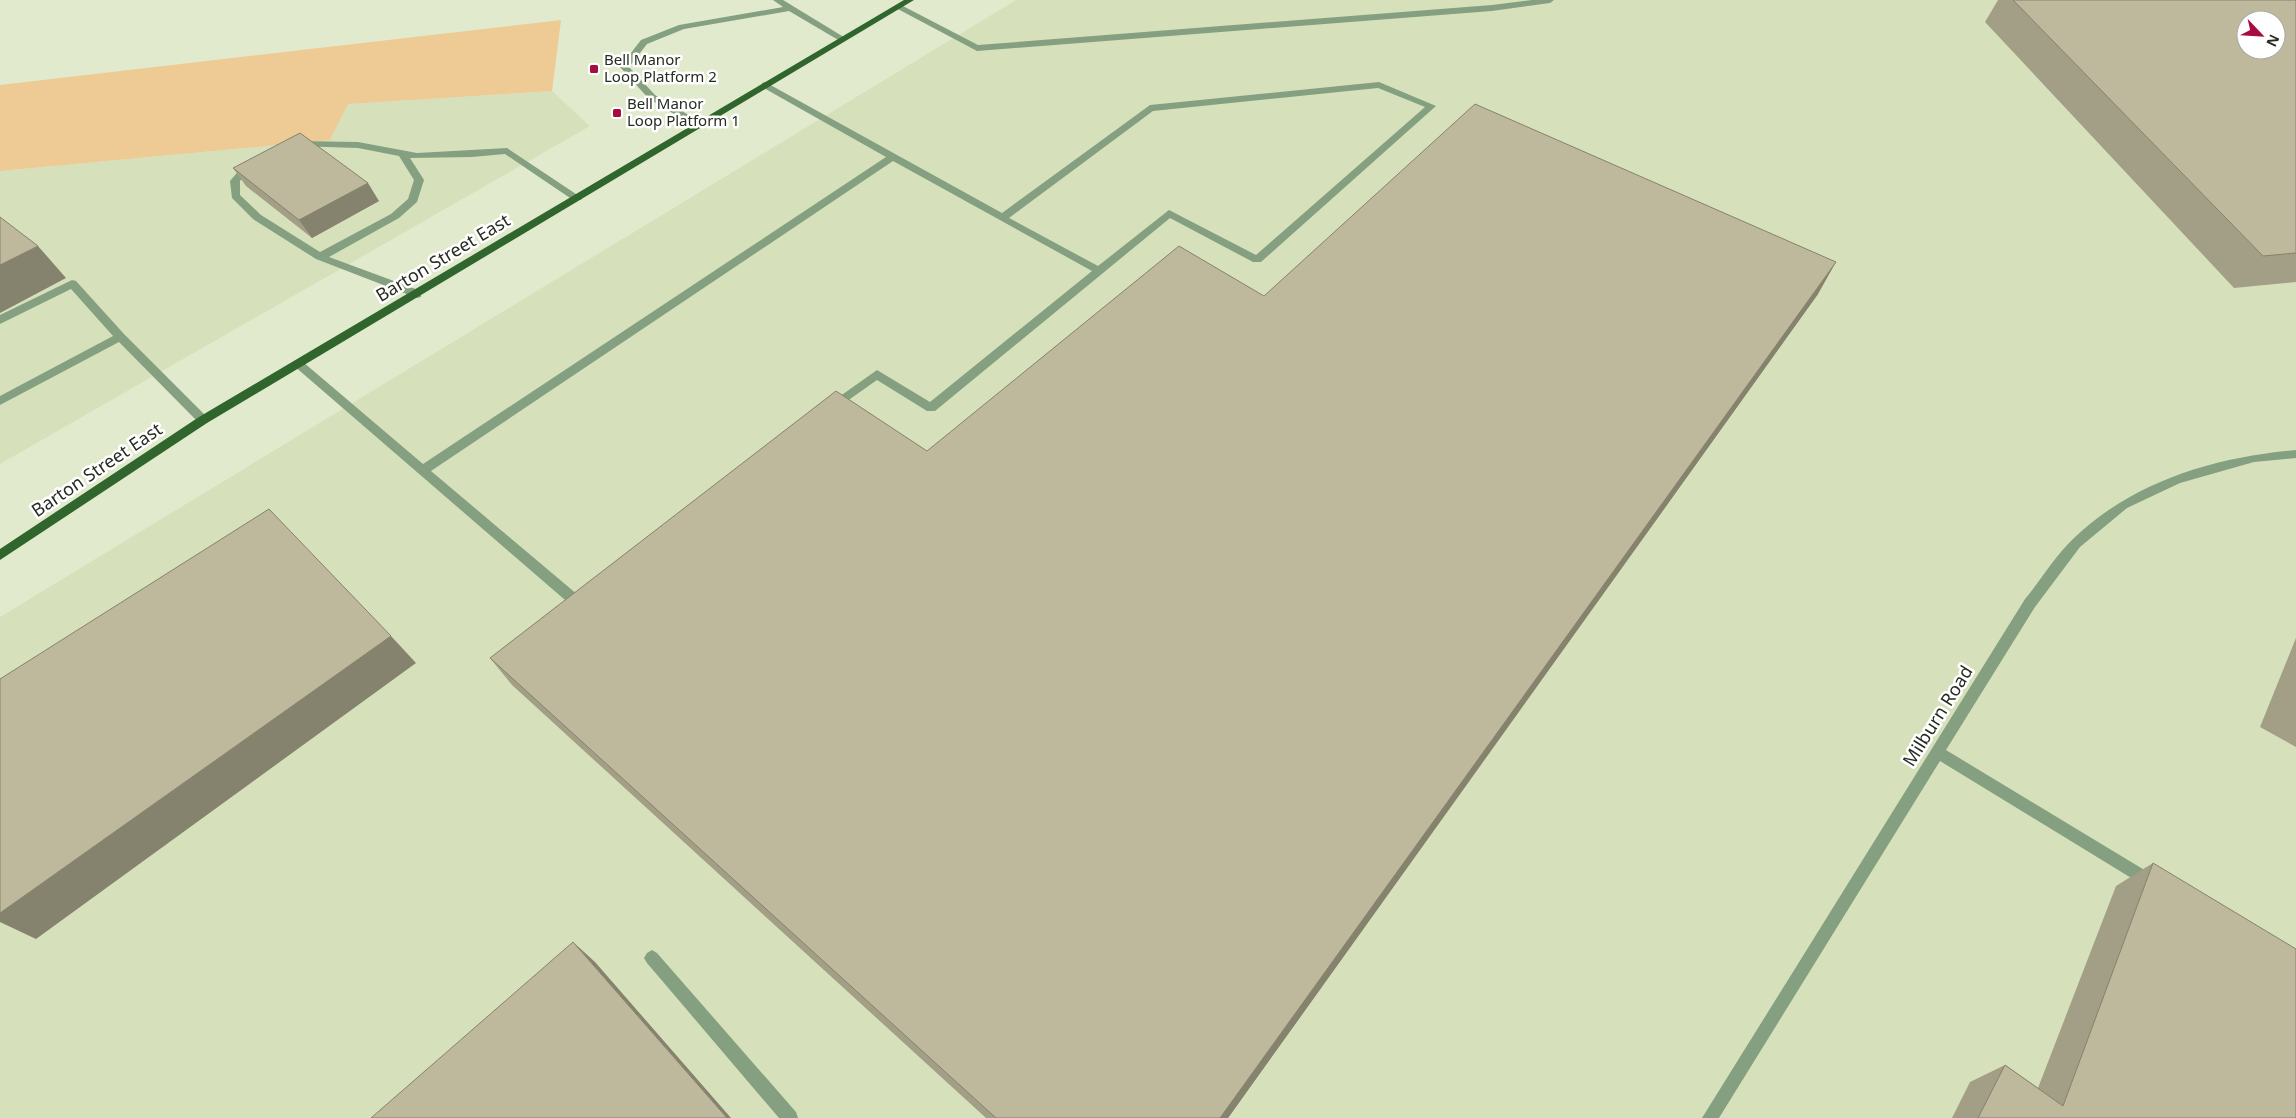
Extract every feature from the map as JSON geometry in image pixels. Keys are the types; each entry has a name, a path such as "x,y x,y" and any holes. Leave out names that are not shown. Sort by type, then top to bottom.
{"main road":[{"name":"Barton Street East","path":"0,555 204,420 910,0"}],"street":[{"path":"777,0 843,39"},
{"path":"898,7 977,48 1492,8 1550,0"},
{"path":"699,125 652,96 624,67 644,42 682,26 790,8"},
{"path":"823,415 878,374 931,408 1169,213 1257,260 1431,106 1379,85 1150,108 1002,218"},
{"path":"765,86 1098,270"},
{"path":"292,145 302,143 358,145 402,153 426,155 507,151 577,198"},
{"path":"320,256 395,216 413,200 420,180 402,153"},
{"path":"423,470 893,157"},
{"path":"256,159 248,164 235,181 235,196 256,217 320,256 417,294"},
{"path":"0,320 72,284 120,337 204,420"},
{"path":"0,401 120,337"},
{"path":"299,365 578,602 593,591"},
{"name":"Milburn Road","path":"1710,1118 2030,603 2076,543 2123,504 2177,479 2254,458 2296,454"},
{"path":"1938,752 2160,887"},
{"path":"652,958 790,1118"}],"shaded area":[{"path":"1016,0 2296,0 2296,1118 0,1118 0,617"},
{"path":"561,20 552,91 348,104 330,140 0,171 0,85"},
{"path":"552,91 590,126 0,464 0,171 329,140 347,104"}],"building":[{"path":"2013,0 2296,0 2296,253 2263,256"},
{"path":"1475,104 1836,262 1220,1118 996,1118 490,658 836,391 927,451 1179,246 1264,296"},
{"path":"300,133 368,183 299,220 233,168"},
{"path":"0,217 38,246 0,265"},
{"path":"269,509 391,636 0,913 0,679"},
{"path":"2153,863 2296,949 2296,1118 1978,1118 2005,1065 2063,1106"},
{"path":"573,942 727,1118 371,1118"}],"place":[{"name":"Bell Manor Loop Platform 2","path":"594,69"},
{"name":"Bell Manor Loop Platform 1","path":"617,113"}]}
